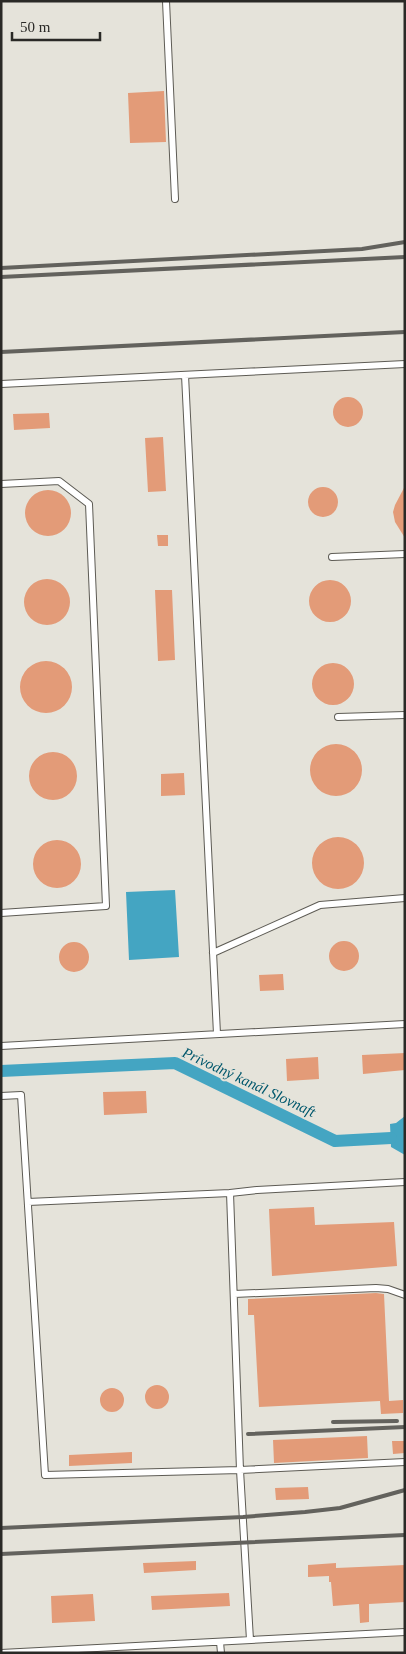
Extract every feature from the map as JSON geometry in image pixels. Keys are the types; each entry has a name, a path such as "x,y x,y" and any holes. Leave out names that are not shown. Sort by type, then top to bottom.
{"lane":[{"path":"166,1 175,199"},
{"path":"1,384 405,364"},
{"path":"185,375 217,1034"},
{"path":"1,484 59,481 89,504 106,906 1,913"},
{"path":"332,557 405,554"},
{"path":"338,718 405,715"},
{"path":"214,953 320,905 405,898"},
{"path":"1,1046 405,1024"},
{"path":"1,1096 21,1095 45,1475 240,1470 405,1462"},
{"path":"28,1202 230,1193 405,1182"},
{"path":"230,1193 240,1470 250,1640"},
{"path":"234,1294 376,1288 388,1289 405,1295"},
{"path":"3,1653 121,1650 250,1640 405,1632"},
{"path":"220,1642 221,1653"}],"water":[{"path":"175,890 179,957 129,960 126,892"},
{"path":"405,1116 405,1155 391,1147 390,1124 396,1123"}],"building":[{"path":"164,91 166,142 130,143 128,93"},
{"path":"348,397 359,401 363,412 359,423 348,427 337,423 333,412 337,401"},
{"path":"49,413 50,428 14,430 13,414"},
{"path":"163,437 166,491 148,492 145,438"},
{"path":"405,486 405,538 395,522 393,512"},
{"path":"323,487 334,491 338,502 334,513 323,517 312,513 308,502 312,491"},
{"path":"43,490 53,490 67,500 71,513 67,526 61,532 53,536 43,536 29,526 25,518 25,508 35,494"},
{"path":"157,535 168,535 168,546 158,546"},
{"path":"47,579 60,583 66,589 70,602 66,615 60,621 47,625 34,621 28,615 24,602 28,589 34,583"},
{"path":"334,580 342,583 348,589 351,601 348,613 342,619 326,622 318,619 312,613 309,597 312,589 318,583"},
{"path":"155,590 172,590 175,660 158,661"},
{"path":"46,661 56,663 64,669 70,677 72,687 70,697 64,705 56,711 46,713 36,711 28,705 22,697 20,687 22,677 28,669 36,663"},
{"path":"337,663 345,666 351,672 354,684 351,696 345,702 329,705 321,702 315,696 312,680 315,672 321,666"},
{"path":"336,744 346,746 354,752 360,760 362,770 360,780 354,788 346,794 336,796 326,794 318,788 312,780 310,770 312,760 318,752 326,746"},
{"path":"53,752 62,754 70,759 75,767 77,776 75,785 70,793 62,798 53,800 44,798 36,793 31,785 29,776 31,767 36,759 44,754"},
{"path":"184,773 185,795 161,796 161,774"},
{"path":"338,837 348,839 356,845 362,853 364,863 362,873 356,881 348,887 338,889 328,887 320,881 314,873 312,863 314,853 320,845 328,839"},
{"path":"57,840 66,842 74,847 79,855 81,864 79,873 74,881 66,886 57,888 48,886 40,881 35,873 33,864 35,855 40,847 48,842"},
{"path":"344,941 355,945 359,956 355,967 344,971 333,967 329,956 333,945"},
{"path":"74,942 85,946 89,957 85,968 74,972 63,968 59,957 63,946"},
{"path":"283,974 284,990 260,991 259,975"},
{"path":"405,1053 405,1070 363,1074 362,1055"},
{"path":"318,1057 319,1079 287,1081 286,1059"},
{"path":"146,1091 147,1113 104,1115 103,1092"},
{"path":"314,1207 315,1225 394,1222 397,1266 272,1276 269,1209"},
{"path":"384,1294 389,1401 403,1400 403,1413 381,1414 380,1401 259,1407 254,1315 248,1315 248,1299"},
{"path":"157,1385 166,1388 169,1397 166,1406 157,1409 148,1406 145,1397 148,1388"},
{"path":"112,1388 121,1391 124,1400 121,1409 112,1412 103,1409 100,1400 103,1391"},
{"path":"367,1436 368,1458 274,1463 273,1440"},
{"path":"392,1441 405,1441 405,1453 393,1454"},
{"path":"132,1452 132,1463 69,1466 69,1455"},
{"path":"308,1487 309,1499 276,1500 275,1488"},
{"path":"196,1561 196,1570 144,1573 143,1563"},
{"path":"336,1563 336,1568 405,1565 405,1602 369,1604 369,1622 360,1623 359,1604 333,1606 329,1576 308,1577 308,1565"},
{"path":"229,1593 230,1606 152,1610 151,1596"},
{"path":"93,1594 95,1621 52,1623 51,1596"}],"waterway":[{"name":"Prívodný kanál Slovnaft","path":"1,1071 175,1063 335,1141 391,1138"}],"railway":[{"path":"1,268 362,249 405,242"},
{"path":"1,277 405,257"},
{"path":"1,352 405,332"},
{"path":"333,1422 397,1421"},
{"path":"248,1434 405,1427"},
{"path":"1,1528 243,1517 305,1512 340,1508 405,1490"},
{"path":"1,1554 405,1535"}]}
